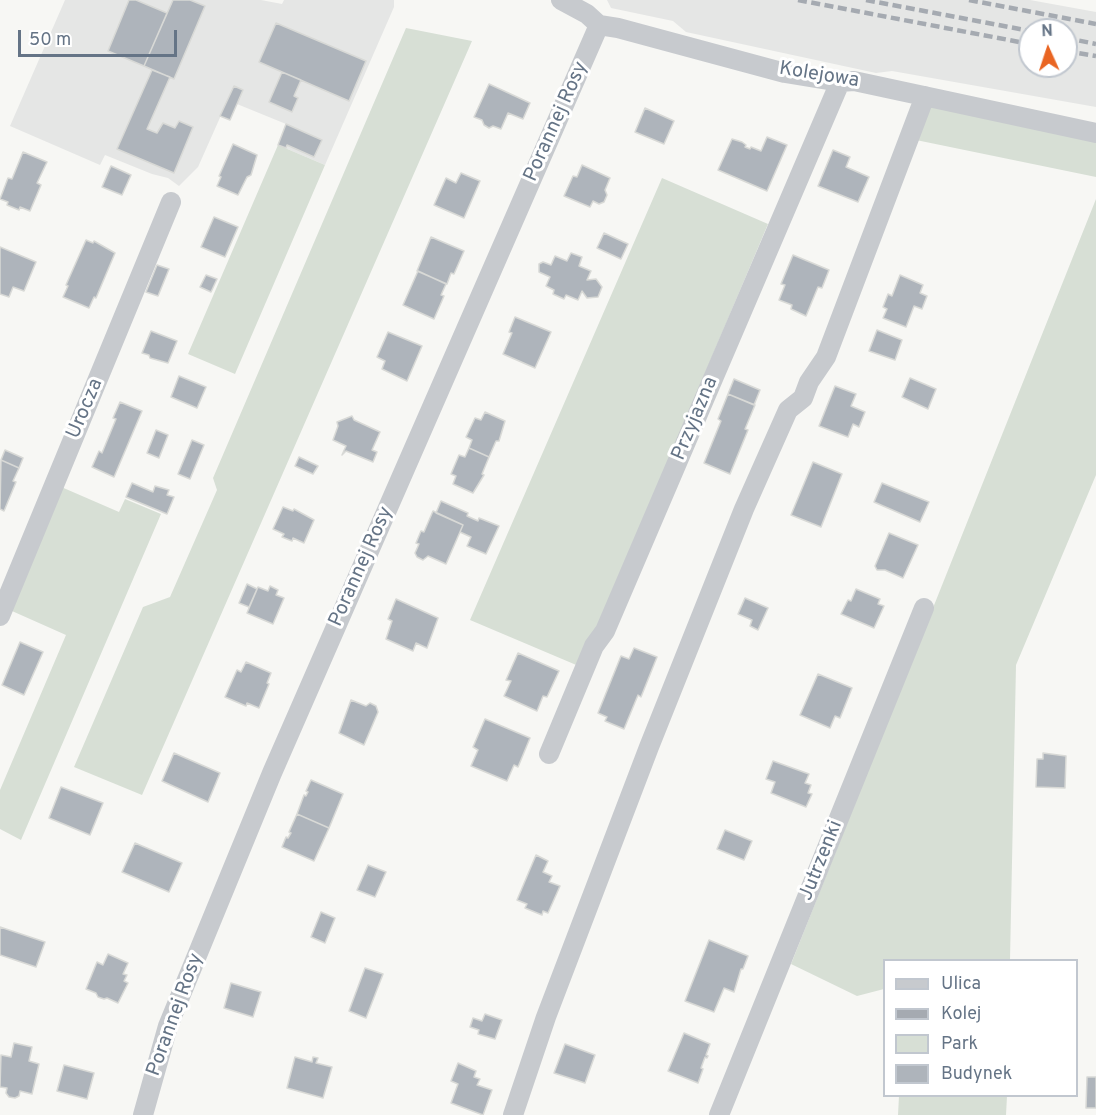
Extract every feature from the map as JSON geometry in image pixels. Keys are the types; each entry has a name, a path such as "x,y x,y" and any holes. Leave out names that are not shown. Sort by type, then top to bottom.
{"street":[{"name":"Kolejowa","path":"561,0 587,14 599,26 618,28 785,73 840,82 854,81 1091,132"},
{"name":"Porannej Rosy","path":"144,1115 168,1026 272,773 599,26"},
{"name":"Przyjazna","path":"549,754 584,675 594,646 605,631 840,82"},
{"path":"513,1115 546,1017 645,758 744,509 788,410 802,398 809,382 826,357 925,96"},
{"name":"Urocza","path":"0,616 171,202"},
{"name":"Jutrzenki","path":"719,1115 924,608"}],"shaded area":[{"path":"65,0 261,0 282,4 284,0 394,0 394,7 325,165 278,145 286,124 237,104 243,90 234,86 198,167 179,186 168,178 105,155 100,165 10,126"},
{"path":"607,0 1030,0 1096,12 1096,107 892,71 876,73 686,32 673,21 611,8"}],"green space":[{"path":"406,28 472,41 142,795 74,767 143,607 170,597 217,490 213,478"},
{"path":"928,105 1096,141 1096,177 916,140"},
{"path":"278,145 325,165 235,374 188,354"},
{"path":"662,178 768,224 581,667 470,620"},
{"path":"1096,199 1096,475 1016,665 1010,959 883,959 883,989 857,996 791,964"},
{"path":"59,486 119,512 125,499 161,514 21,840 0,829 0,790 66,635 12,611"},
{"path":"899,1097 1007,1097 1006,1115 898,1115"}],"building":[{"path":"129,0 136,0 167,13 144,66 108,51"},
{"path":"173,0 190,0 205,6 174,79 144,66"},
{"path":"276,23 366,61 349,101 259,62"},
{"path":"152,70 170,77 147,129 157,133 163,123 175,128 179,121 193,127 174,173 117,149"},
{"path":"282,72 301,80 294,96 298,98 292,112 269,102"},
{"path":"489,84 530,103 523,119 508,113 501,129 493,126 489,128 482,120 474,117"},
{"path":"234,86 243,90 230,120 220,116"},
{"path":"645,108 674,121 664,144 635,132"},
{"path":"286,124 322,140 314,157 287,145 286,148 278,145"},
{"path":"767,137 787,145 767,191 718,170 732,139 742,142 746,145 745,147 761,151"},
{"path":"233,144 257,155 251,175 247,177 238,195 217,186"},
{"path":"833,150 850,157 846,167 869,177 858,202 818,186"},
{"path":"23,152 47,162 37,183 41,185 30,211 20,207 19,210 0,199 8,178 12,179"},
{"path":"582,165 610,178 605,190 607,195 604,202 599,204 593,201 590,207 564,196 573,176 577,177"},
{"path":"111,166 131,175 122,195 102,187"},
{"path":"461,173 480,181 464,218 434,205 446,178 456,183"},
{"path":"214,217 238,227 225,257 201,247"},
{"path":"604,233 628,244 621,259 597,248"},
{"path":"431,237 464,251 447,284 417,271"},
{"path":"86,240 93,243 94,241 115,253 96,298 94,297 89,308 63,297"},
{"path":"0,247 36,262 24,291 13,287 9,297 0,294"},
{"path":"571,253 582,257 579,266 591,271 587,280 596,279 602,287 598,297 587,298 582,291 578,300 566,295 564,299 553,294 554,290 546,286 550,277 539,272 539,264 543,262 551,265 555,256 567,261"},
{"path":"793,255 829,270 822,288 818,287 806,316 791,309 792,305 779,300 785,285 781,284"},
{"path":"157,265 169,269 158,296 146,292"},
{"path":"418,271 446,284 441,295 444,296 434,319 403,305"},
{"path":"206,275 217,279 211,292 200,287"},
{"path":"900,275 923,285 920,293 927,296 922,309 914,306 906,327 883,318 887,309 883,307 888,294 892,296"},
{"path":"515,317 551,332 535,368 503,354 512,333 509,332"},
{"path":"877,330 902,340 895,360 869,351"},
{"path":"151,331 177,341 168,363 142,353"},
{"path":"388,332 422,346 407,381 382,369 385,361 377,357"},
{"path":"179,376 206,387 197,408 171,397"},
{"path":"910,378 936,389 928,409 902,397"},
{"path":"734,379 760,390 754,405 728,394"},
{"path":"835,386 856,394 851,406 865,412 859,427 853,424 848,437 819,426"},
{"path":"728,394 755,405 745,429 748,430 730,474 704,463 721,421 718,419"},
{"path":"120,402 142,411 114,477 92,467 99,451 102,453 116,419 113,418"},
{"path":"485,412 505,421 499,441 496,441 489,457 469,448 472,440 466,437 475,418 481,420"},
{"path":"352,416 354,420 380,432 372,450 377,452 373,462 346,451 342,455 346,446 333,440 338,426 337,422"},
{"path":"156,430 168,435 159,458 147,453"},
{"path":"192,440 204,445 190,479 178,474"},
{"path":"469,448 489,457 482,474 484,475 473,493 453,484 456,476 451,474 459,455 465,457"},
{"path":"5,450 23,458 19,468 1,460"},
{"path":"299,457 318,466 313,474 295,466"},
{"path":"1,460 19,468 4,511 0,509"},
{"path":"813,462 842,474 821,527 791,515"},
{"path":"132,483 153,492 155,486 169,490 167,495 174,497 167,514 126,497"},
{"path":"882,483 929,502 920,522 874,502"},
{"path":"441,501 468,513 467,516 478,521 479,518 499,526 486,554 467,546 471,537 460,532 463,525 436,513"},
{"path":"283,507 293,511 294,509 314,520 304,543 293,538 292,541 282,537 284,534 273,529"},
{"path":"433,511 463,525 446,564 428,556 423,560 415,553 421,531 424,532"},
{"path":"889,533 918,545 903,578 885,570 877,570 875,566"},
{"path":"247,584 257,589 249,607 239,603"},
{"path":"270,586 278,590 276,595 284,598 273,624 247,613 258,587 268,591"},
{"path":"856,589 880,599 878,604 884,606 874,628 841,614 848,600 851,601"},
{"path":"745,598 768,608 758,630 750,626 752,620 738,614"},
{"path":"396,599 438,618 427,648 416,643 413,651 386,639 392,621 388,619"},
{"path":"20,642 43,652 24,695 2,685"},
{"path":"634,648 657,657 641,697 638,695 624,729 605,721 607,717 598,713 621,656 629,659"},
{"path":"518,653 559,671 547,697 543,696 537,711 504,696 511,681 506,680"},
{"path":"246,662 271,673 259,708 247,703 246,706 225,697 237,670 241,672"},
{"path":"818,674 852,688 840,718 835,716 830,728 800,715"},
{"path":"351,700 366,706 370,703 376,706 378,712 364,745 339,733"},
{"path":"485,719 530,738 518,767 514,765 507,781 471,766 478,750 473,747"},
{"path":"174,753 220,773 208,802 162,781"},
{"path":"1043,753 1066,756 1065,788 1036,787 1037,759 1043,759"},
{"path":"773,761 809,774 805,783 811,785 808,793 812,794 806,807 771,793 775,782 766,779"},
{"path":"311,780 343,794 329,828 297,814"},
{"path":"61,787 103,803 90,835 49,818"},
{"path":"297,814 329,828 314,861 282,847 286,837 288,838 291,833 289,832"},
{"path":"725,830 752,841 744,860 717,849"},
{"path":"135,843 182,863 169,892 122,872"},
{"path":"536,855 548,861 543,872 552,876 549,882 560,886 548,913 543,911 542,915 525,908 527,904 517,900"},
{"path":"368,865 386,872 375,897 357,890"},
{"path":"321,912 335,918 325,943 311,937"},
{"path":"0,927 45,942 36,967 0,955"},
{"path":"709,940 748,956 741,969 734,992 724,988 714,1012 685,1001"},
{"path":"108,954 128,963 123,974 127,975 124,981 128,983 118,1003 98,997 96,993 86,989 97,962 103,965"},
{"path":"365,968 383,974 366,1018 349,1011"},
{"path":"231,983 261,992 253,1017 224,1008"},
{"path":"485,1014 502,1020 495,1039 478,1034 479,1030 470,1027 473,1018 482,1021"},
{"path":"684,1033 710,1044 698,1083 668,1071"},
{"path":"14,1043 32,1047 29,1061 39,1064 32,1094 20,1091 19,1096 15,1098 9,1097 6,1093 7,1088 0,1087 1,1055 11,1057"},
{"path":"565,1044 595,1055 585,1083 554,1073"},
{"path":"295,1057 312,1062 313,1057 318,1058 316,1063 332,1067 323,1098 287,1088"},
{"path":"458,1063 476,1071 474,1077 480,1079 477,1085 492,1090 483,1115 451,1103 458,1084 451,1081"},
{"path":"64,1065 94,1073 87,1099 57,1091"},
{"path":"1087,1077 1096,1077 1096,1108 1086,1108"}],"railway":[{"path":"798,0 1018,42"},
{"path":"866,0 1018,29"},
{"path":"969,0 1096,24"},
{"path":"1078,40 1096,44"},
{"path":"1078,53 1096,56"}]}
